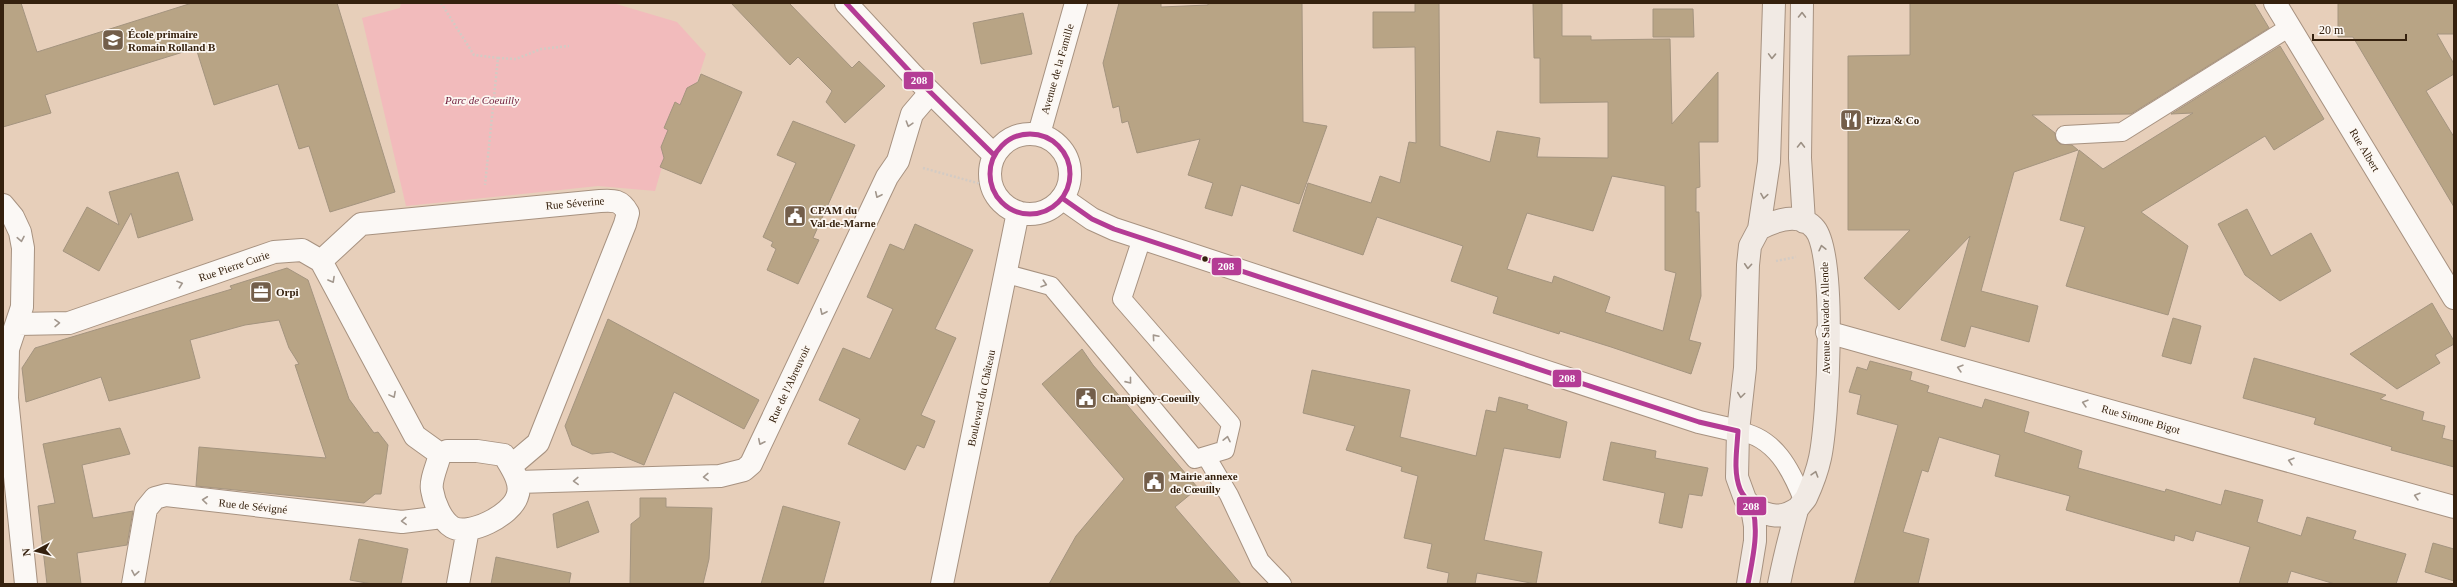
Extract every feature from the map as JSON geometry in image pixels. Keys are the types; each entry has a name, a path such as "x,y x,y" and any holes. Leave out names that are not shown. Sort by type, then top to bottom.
{"main road":[{"path":"1774,3 1769,162 1759,229 1750,246 1748,265 1745,368 1738,431 1737,476 1745,499 1752,508 1775,517 1787,515 1801,505"},
{"path":"1759,229 1775,220 1795,219 1804,222 1800,158 1802,3"},
{"name":"Avenue Salvador Allende","path":"1779,584 1787,544 1801,505 1815,475 1821,452 1826,407 1827,332 1823,251 1819,237 1814,229 1804,222"},
{"path":"1748,584 1755,541 1752,508"}],"street":[{"path":"846,3 930,93 994,155"},
{"name":"Avenue de la Famille","path":"1039,134 1076,3"},
{"name":"Rue Albert","path":"2275,3 2454,298"},
{"name":"Rue de l'Abreuvoir","path":"515,474 720,476 744,470 751,464 887,177 898,161 912,114 930,93"},
{"path":"1022,134 1039,134 1054,141 1061,149 1070,168 1069,184 1062,198 1049,209 1034,214 1018,212 1002,203 992,187 990,171 994,155 1006,141 1022,134"},
{"path":"1062,198 1092,219 1142,238 1699,422 1738,431"},
{"name":"Rue Séverine","path":"321,261 361,224 614,200 623,204 628,213 538,443 515,474"},
{"path":"3,205 13,217 20,232 23,248 22,307 18,324 8,349 7,398 26,584"},
{"name":"Boulevard du Château","path":"942,584 1007,274 1018,212"},
{"name":"Rue Pierre Curie","path":"18,324 69,323 274,252 302,250 321,261"},
{"path":"321,261 415,436 440,454"},
{"name":"Rue Simone Bigot","path":"1827,332 2454,507"},
{"path":"447,451 494,452 504,455 515,474 518,497 509,510 489,523 468,529 453,528 442,517 432,489 440,454 447,451"},
{"name":"Rue de Sévigné","path":"133,584 146,508 155,498 166,496 402,522 442,517"},
{"path":"458,584 468,529"}],"lane":[{"path":"2065,135 2122,132 2290,27"},
{"path":"1007,274 1051,286 1195,459 1225,450 1231,424 1122,299 1142,238"},
{"path":"1738,431 1748,433 1771,446 1784,460 1801,505"},
{"path":"1206,456 1229,495 1260,561 1282,584"}],"path":[{"path":"441,3 474,55 516,59 541,49 569,46"},
{"path":"482,212 498,58"},
{"path":"898,161 992,187"},
{"path":"1770,262 1798,256"}],"green space":[{"name":"Parc de Coeuilly","path":"401,3 613,3 677,22 706,54 695,88 690,86 685,93 686,107 675,103 664,128 675,134 663,142 661,146 666,153 655,191 598,186 406,206 362,18 400,8"}],"building":[{"path":"3,3 21,3 37,52 192,3 337,3 395,192 330,212 309,146 299,149 278,84 214,105 196,48 45,95 51,113 3,127"},
{"path":"731,3 789,3 852,68 859,61 885,86 845,123 826,102 832,91 798,57 790,65"},
{"path":"1119,3 1161,3 1161,7 1208,5 1208,3 1302,3 1303,122 1327,126 1299,204 1241,185 1232,216 1205,208 1213,183 1188,175 1200,139 1137,153 1128,121 1122,123 1119,106 1113,108 1103,63"},
{"path":"1415,3 1439,3 1440,146 1490,162 1497,131 1540,138 1537,157 1608,158 1608,102 1540,103 1540,58 1534,58 1533,3 1562,3 1562,36 1591,36 1591,40 1670,39 1672,124 1718,72 1718,142 1699,142 1700,187 1696,188 1696,212 1699,212 1701,296 1689,340 1701,343 1691,374 1560,331 1559,334 1493,313 1498,297 1451,281 1463,246 1377,217 1363,255 1293,231 1308,183 1371,203 1380,176 1400,183 1409,142 1416,143 1415,47 1373,48 1373,12 1415,12","holes":["1612,176 1665,186 1665,270 1676,273 1663,331 1605,312 1610,297 1554,276 1552,283 1507,269 1527,213 1593,231"]},
{"path":"1910,3 2254,3 2269,28 2131,114 2032,115 2055,133 2056,140 2060,144 2072,145 2078,150 2014,172 1981,291 2038,306 2029,342 1971,326 1965,347 1941,340 1970,236 1899,310 1864,278 1910,230 1848,230 1848,56 1910,55"},
{"path":"2338,3 2454,3 2454,34 2437,34 2454,64 2454,74 2426,91 2454,137 2454,207 2353,37 2338,37"},
{"path":"1653,9 1693,9 1694,37 1653,37"},
{"path":"1023,13 1032,54 981,64 973,23"},
{"path":"2280,46 2324,119 2274,150 2265,136 2141,212 2188,246 2168,315 2066,286 2085,227 2060,220 2079,150 2103,169 2193,113 2171,114"},
{"path":"701,74 742,92 701,184 660,167 664,158 661,147 668,130 664,128 675,102 680,105 687,88 698,82"},
{"path":"793,121 855,145 813,238 819,240 798,284 767,270 776,249 771,246 773,242 763,237 796,163 777,155"},
{"path":"178,172 193,220 138,238 131,213 99,271 63,251 87,207 119,225 109,192"},
{"path":"2247,209 2271,256 2311,233 2331,271 2280,301 2245,275 2218,224"},
{"path":"915,224 973,250 935,329 956,338 921,415 935,421 924,448 917,445 905,470 848,444 860,419 819,400 843,348 870,359 893,309 867,297 890,244 904,250"},
{"path":"287,268 308,280 349,399 374,433 378,432 388,445 381,494 375,494 364,503 196,486 199,447 326,458 295,365 299,364 289,348 279,320 245,325 190,340 200,378 109,401 101,377 26,402 22,368 35,348 232,289 230,286"},
{"path":"2432,303 2454,341 2454,344 2435,355 2440,363 2397,389 2350,354"},
{"path":"2173,318 2201,326 2191,364 2162,356"},
{"path":"608,319 759,400 744,429 674,392 644,465 612,452 592,454 572,445 565,426"},
{"path":"1082,349 1093,365 1198,488 1175,507 1241,584 1049,584 1076,536 1124,479 1042,384"},
{"path":"2254,358 2386,395 2380,399 2424,412 2422,420 2445,426 2442,438 2454,441 2454,467 2391,450 2392,447 2314,424 2316,418 2243,398"},
{"path":"1870,361 1912,372 1910,380 1929,386 1927,392 1982,408 1985,399 2029,412 2024,432 2082,451 2078,468 2165,492 2166,489 2221,505 2225,490 2263,500 2257,522 2301,536 2307,517 2356,531 2353,539 2406,554 2396,584 2335,584 2291,571 2287,584 2239,584 2250,547 2196,531 2193,541 2175,535 2174,541 2066,510 2070,496 1995,476 2000,455 1939,437 1928,472 1922,470 1903,532 1929,539 1918,584 1854,584 1898,425 1857,414 1861,395 1849,392 1857,367 1867,370"},
{"path":"1312,370 1410,390 1400,437 1476,456 1486,410 1496,412 1499,397 1528,405 1527,409 1567,422 1560,458 1504,448 1484,540 1542,552 1536,584 1477,573 1475,584 1447,584 1449,573 1427,568 1432,544 1404,538 1418,476 1401,471 1402,467 1346,450 1355,426 1303,413"},
{"path":"120,428 130,454 82,465 93,518 133,511 127,545 77,553 81,584 47,584 38,506 55,503 43,444"},
{"path":"1611,442 1656,451 1655,458 1708,468 1702,496 1689,494 1682,528 1659,523 1665,493 1603,480"},
{"path":"640,498 666,498 666,507 712,508 709,559 703,584 630,584 631,524 640,517"},
{"path":"588,501 599,532 557,548 553,514"},
{"path":"783,506 840,522 823,584 761,584"},
{"path":"359,539 408,549 401,584 372,584 350,580"},
{"path":"2433,543 2454,549 2454,581 2425,572"},
{"path":"496,557 571,573 569,584 491,584"}],"transit line":[{"name":"208","path":"846,3 911,73 994,155"},
{"name":"208","path":"1030,134 1045,137 1058,146 1067,159 1070,174 1067,189 1058,202 1045,211 1030,214 1015,211 1002,202 993,189 990,174 993,159 1002,146 1015,137 1030,134"},
{"name":"208","path":"1062,198 1092,219 1114,229 1699,422 1738,431"},
{"name":"208","path":"1738,431 1736,460 1738,482 1741,492 1751,504 1755,519 1755,538 1748,584"}],"place":[{"name":"École primaire Romain Rolland B","path":"113,40"},
{"name":"Pizza & Co","path":"1851,120"},
{"name":"CPAM du Val-de-Marne","path":"795,216"},
{"name":"Orpi","path":"261,292"},
{"name":"Champigny-Coeuilly","path":"1086,398"},
{"name":"Mairie annexe de Cœuilly","path":"1154,482"}]}
